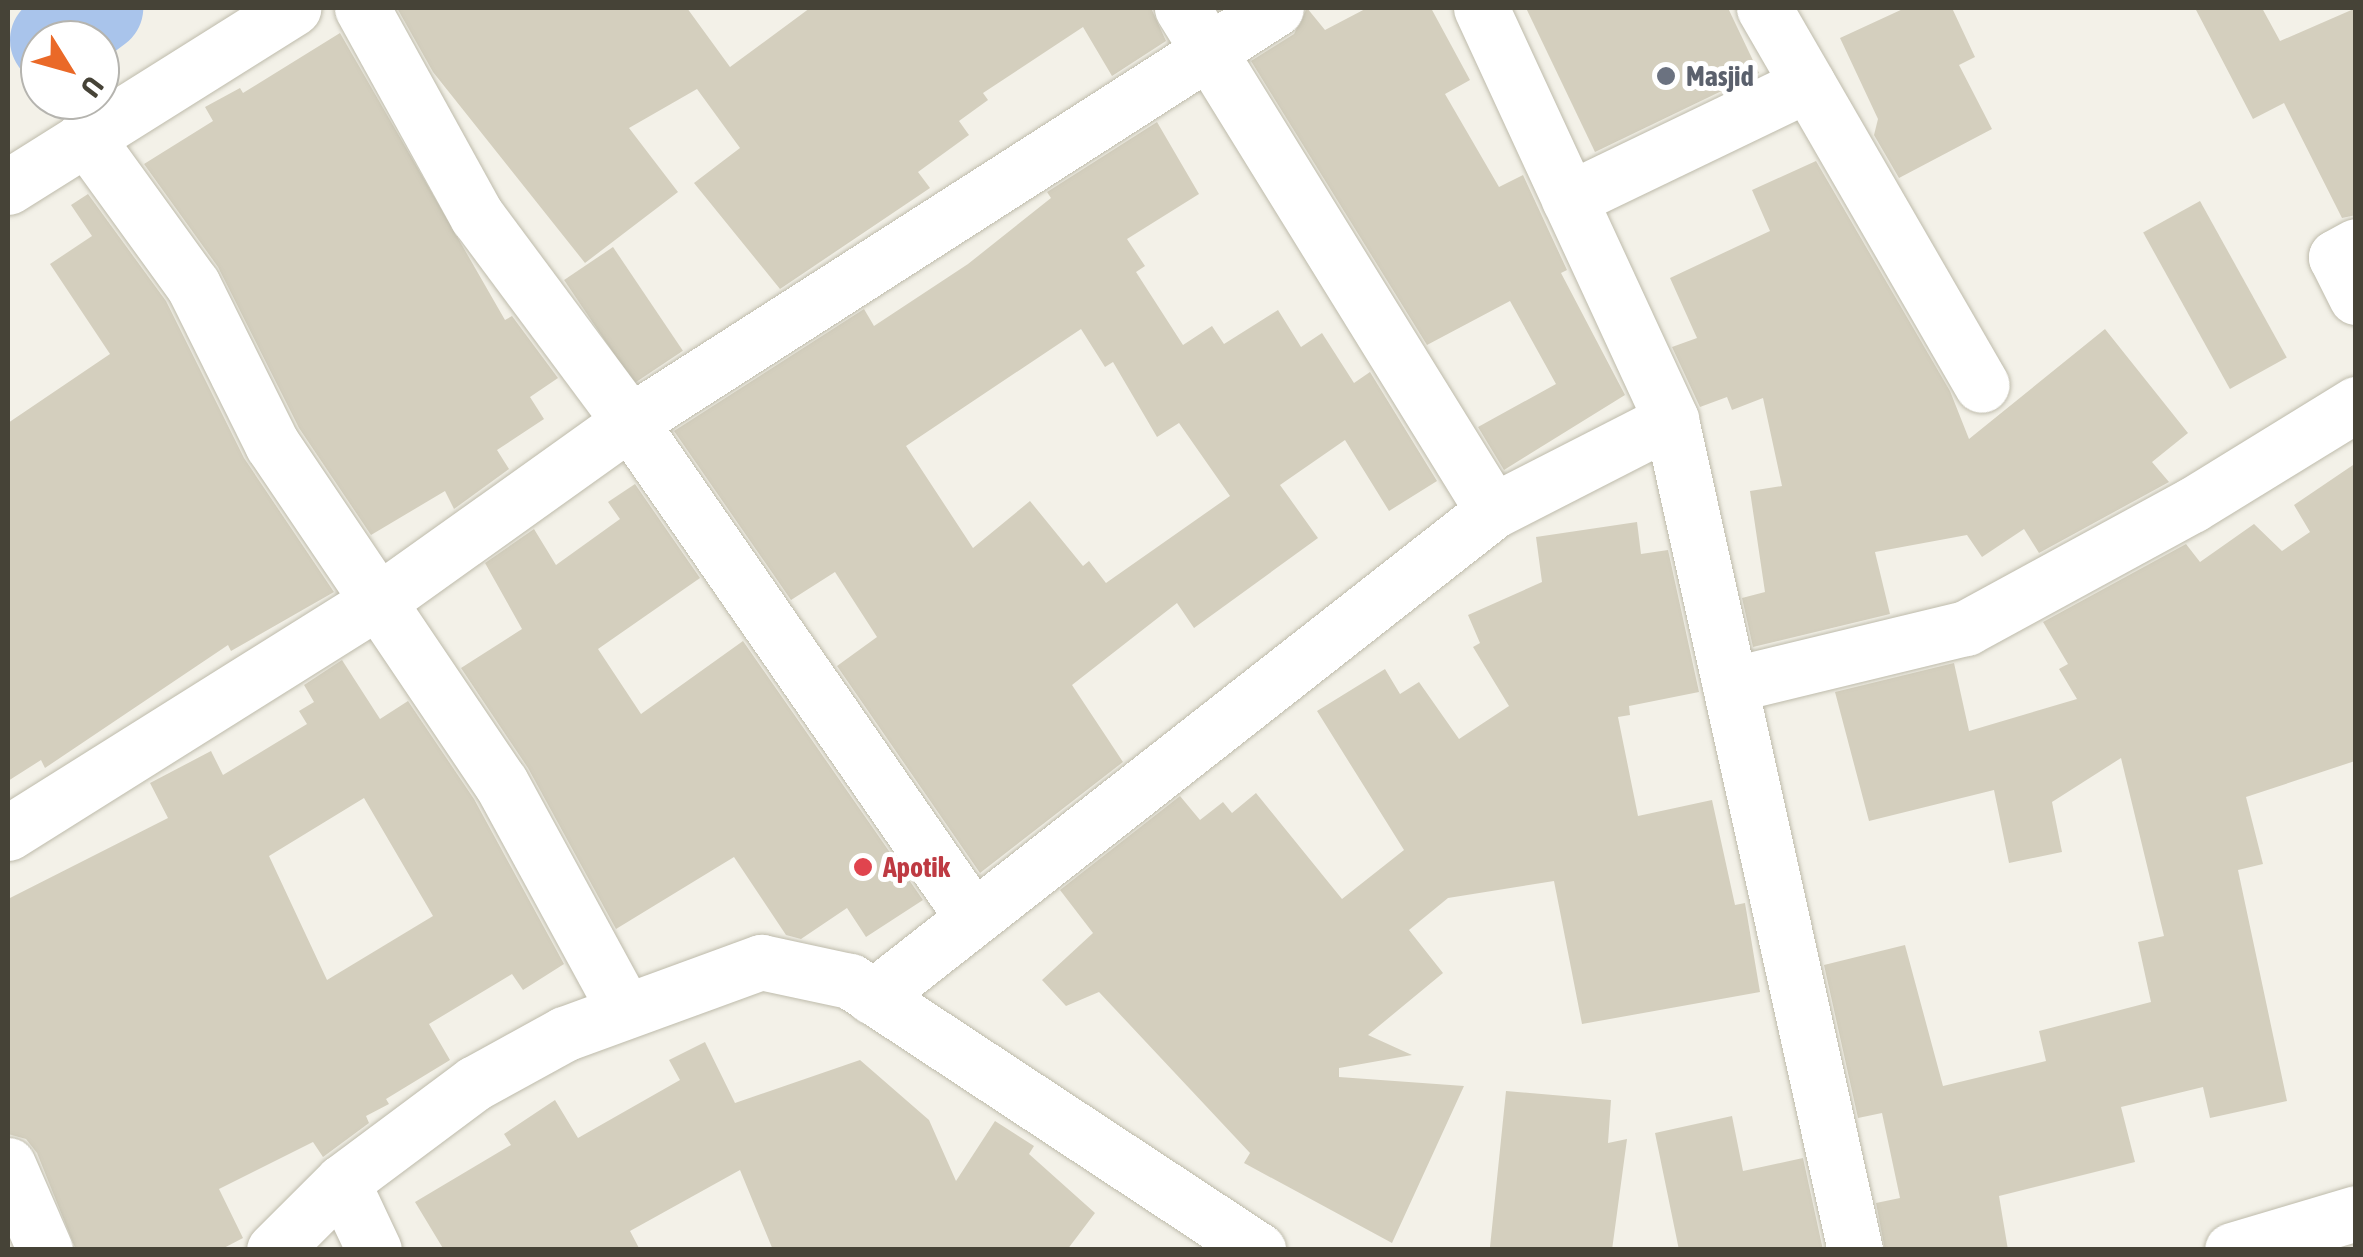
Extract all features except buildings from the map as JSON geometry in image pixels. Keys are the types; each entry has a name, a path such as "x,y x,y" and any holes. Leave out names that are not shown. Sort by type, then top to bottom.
{"street":[{"path":"8,188 293,8"},
{"path":"362,8 477,216 630,422 970,916"},
{"path":"8,832 380,600 1194,29 1276,8"},
{"path":"1481,8 1671,420 1854,1250"},
{"path":"1764,8 1982,385"},
{"path":"1194,29 1493,511"},
{"path":"1569,199 1808,84"},
{"path":"85,136 193,286 272,444 501,783 625,1010"},
{"path":"2356,246 2336,257 2356,297"},
{"path":"1730,686 1966,628 2192,505 2356,404"},
{"path":"874,997 970,916 1493,511 1671,420"},
{"path":"274,1250 342,1182 475,1083 564,1034 761,962 850,981 1258,1250"},
{"path":"8,1166 44,1250"},
{"path":"342,1182 374,1250"},
{"path":"2232,1250 2356,1213"}],"waterway":[{"path":"82,20 98,8"}],"place":[{"name":"Masjid","path":"1666,76"},
{"name":"Apotik","path":"863,867"}]}
